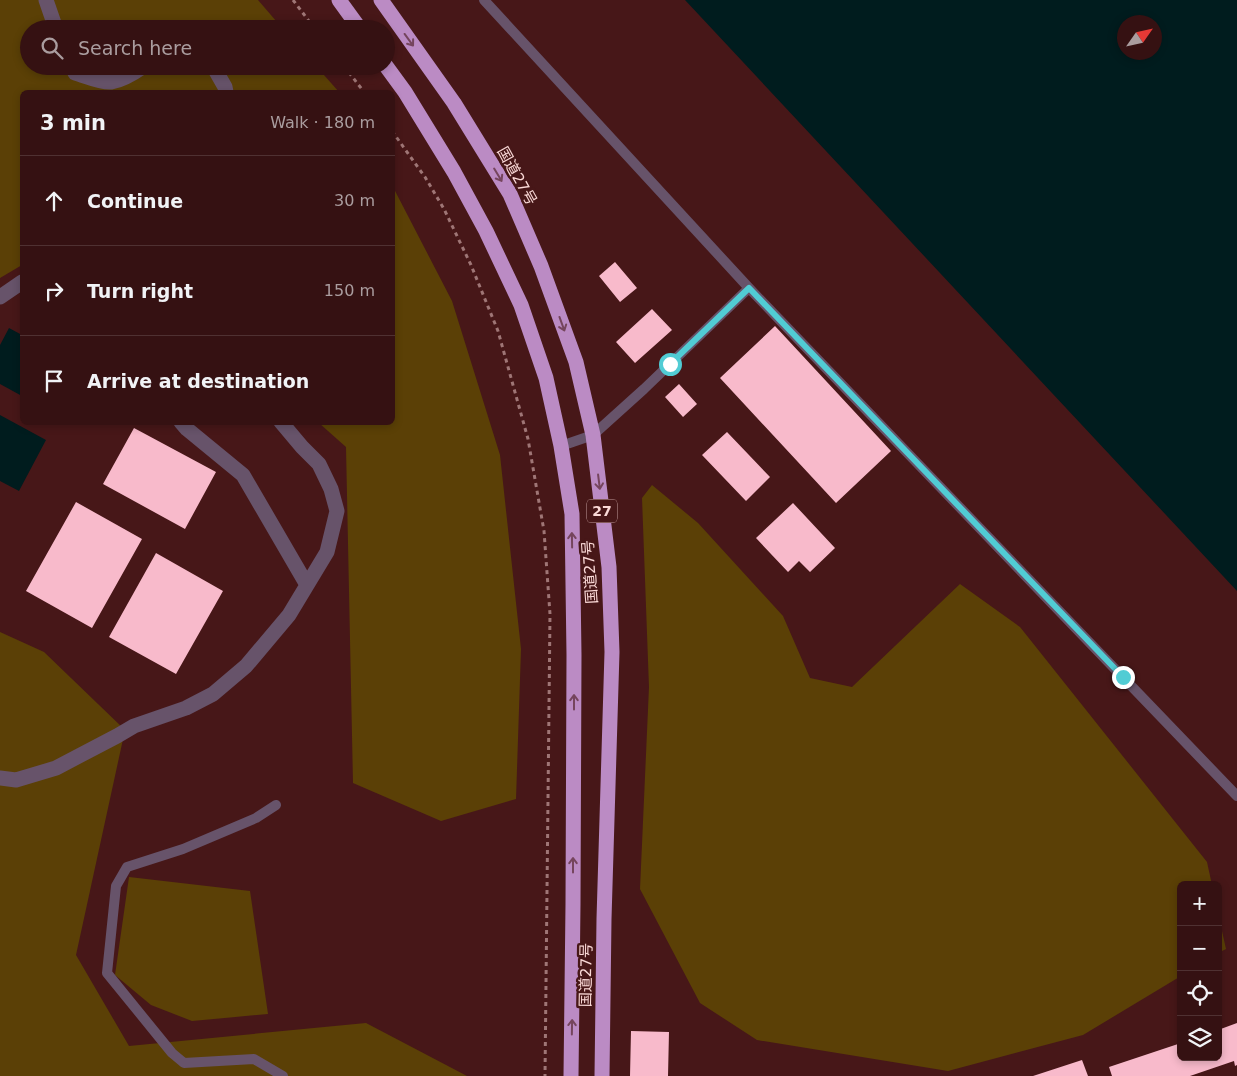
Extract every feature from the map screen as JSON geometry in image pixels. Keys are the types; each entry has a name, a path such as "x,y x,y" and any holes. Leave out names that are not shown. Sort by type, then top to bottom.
{"highway":[{"path":"339,0 353,20"},
{"name":"国道27号","path":"381,0 454,103 510,194 541,266 576,362 593,435 609,567 612,652 604,919 602,1076"},
{"name":"国道27号","path":"393,75 454,172 486,231 521,305 546,378 561,446 572,514 574,645 571,1076"}],"street":[{"path":"46,0 53,20"},
{"path":"81,75 110,82 130,75"},
{"path":"219,75 226,90"},
{"path":"0,297 20,283"},
{"path":"184,425 243,475 307,585"},
{"path":"0,778 16,780 56,768 134,726 186,708 213,694 246,666 288,615 327,552 336,511 331,488 319,464 284,425"}],"lane":[{"path":"484,0 749,288 1237,796"},
{"path":"561,446 593,435 749,288"},
{"path":"276,805 256,818 183,849 127,867 116,886 107,973 172,1053 184,1063 254,1059 283,1076"}],"path":[{"path":"293,0 308,20"},
{"path":"351,75 362,90"},
{"path":"395,135 425,177 444,210 471,265 498,332 528,439 544,530 550,614 545,1076"}],"shaded area":[{"path":"0,0 258,0 275,20 20,20 20,75 324,75 337,90 20,90 20,266 0,278"},
{"path":"395,191 452,301 500,455 521,649 516,799 441,821 353,783 346,447 321,425 395,425"},
{"path":"652,485 698,523 783,616 810,678 852,687 960,584 1020,627 1207,862 1211,881 1177,881 1177,978 1083,1035 948,1071 757,1040 700,1003 640,889 649,687 642,498"},
{"path":"0,632 44,652 125,730 76,955 129,1046 366,1023 467,1076 0,1076"},
{"path":"129,877 250,891 268,1014 192,1021 151,1005 115,975"},
{"path":"1222,931 1226,949 1222,951"}],"water":[{"path":"685,0 1237,0 1237,591"},
{"path":"9,328 20,334 20,395 0,384 0,345"},
{"path":"0,415 46,440 19,491 0,481"}],"building":[{"path":"615,262 637,288 620,302 599,276"},
{"path":"652,309 672,330 635,363 616,342"},
{"path":"775,326 891,451 836,503 720,378"},
{"path":"679,384 697,404 683,417 665,397"},
{"path":"134,428 216,472 185,529 103,484"},
{"path":"727,432 770,477 746,501 702,455"},
{"path":"76,502 142,539 92,628 26,591"},
{"path":"793,503 835,548 810,572 799,561 788,572 756,538"},
{"path":"156,553 223,591 176,674 109,637"},
{"path":"1237,1023 1237,1065 1235,1066 1234,1061 1190,1076 1112,1076 1109,1067 1177,1044 1177,1061 1222,1061 1222,1029"},
{"path":"631,1031 669,1032 668,1076 630,1076"},
{"path":"1082,1060 1088,1076 1033,1076"}],"route":[{"path":"670,364 749,288 1123,677"}]}
